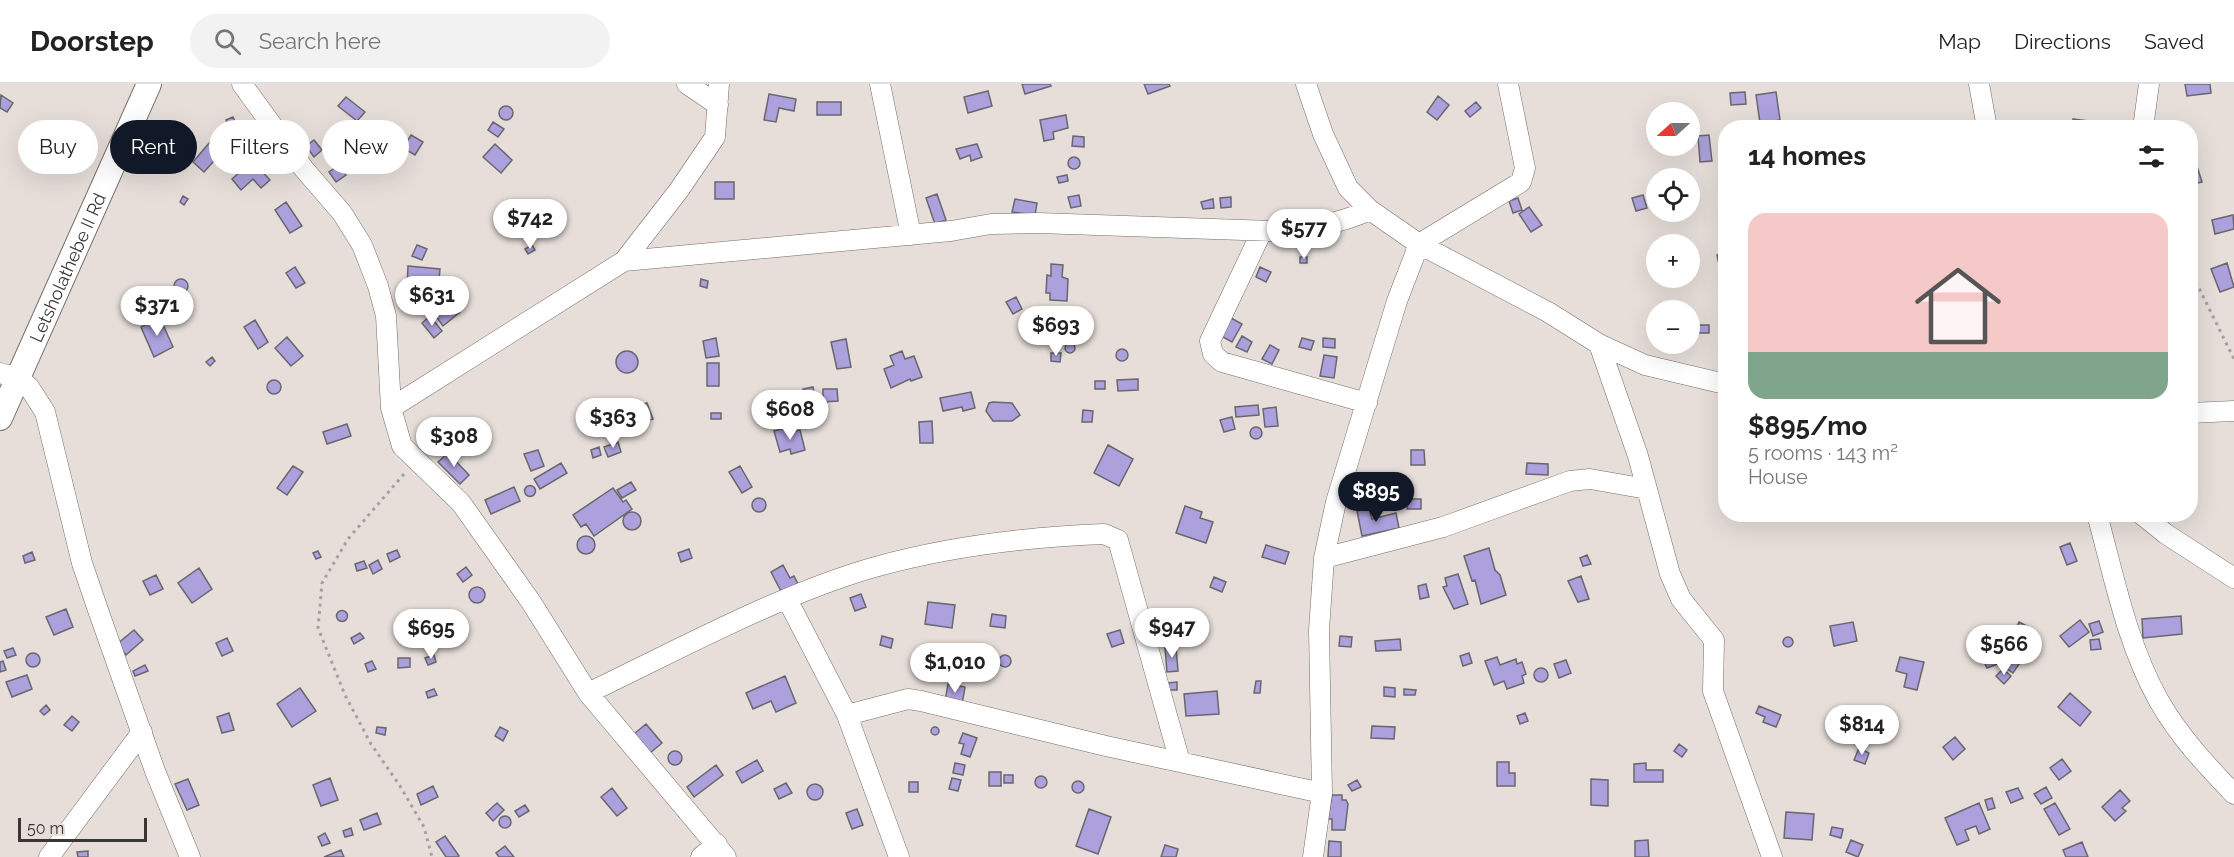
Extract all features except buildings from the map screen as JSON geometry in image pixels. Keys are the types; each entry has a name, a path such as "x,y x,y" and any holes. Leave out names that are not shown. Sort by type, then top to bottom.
{"street":[{"name":"Letsholathebe II Rd","path":"0,418 9,376 149,84"},
{"path":"242,84 304,169 342,213 362,245 378,286 386,316 391,408 402,446 461,503 531,602 588,693 721,850 701,857"},
{"path":"687,84 718,105"},
{"path":"391,408 624,261 679,190 715,137 719,84"},
{"path":"880,84 911,235"},
{"path":"1306,84 1323,134 1348,188 1370,210 1419,244 1548,312 1599,344 1645,365 1718,382"},
{"path":"1313,857 1322,793 1319,630 1324,558 1336,502 1397,302 1419,244 1521,182 1525,168 1508,84"},
{"path":"1979,84 1986,120"},
{"path":"2144,120 2149,84"},
{"path":"624,261 911,235 992,224 1038,223 1262,231 1307,229 1338,223 1370,210"},
{"path":"1262,231 1210,341 1213,354 1222,362 1367,403"},
{"path":"1599,344 1624,411 1670,574 1681,598 1714,640 1713,691 1773,857"},
{"path":"9,376 37,397 45,412 82,563 170,810 190,857"},
{"path":"2198,413 2234,411"},
{"path":"1324,558 1443,527 1570,482 1590,479 1647,489"},
{"path":"2099,522 2123,612 2144,672 2183,737 2234,794"},
{"path":"2151,522 2234,578"},
{"path":"588,693 787,599 874,567 962,547 1061,536 1111,536 1118,540 1124,559 1180,762"},
{"path":"787,599 847,715 899,857"},
{"path":"847,715 908,699 921,701 1322,793"},
{"path":"49,857 142,732"}],"path":[{"path":"2198,286 2234,359"},
{"path":"417,459 343,548 322,584 318,628 345,695 371,744 424,827 432,857"}]}
